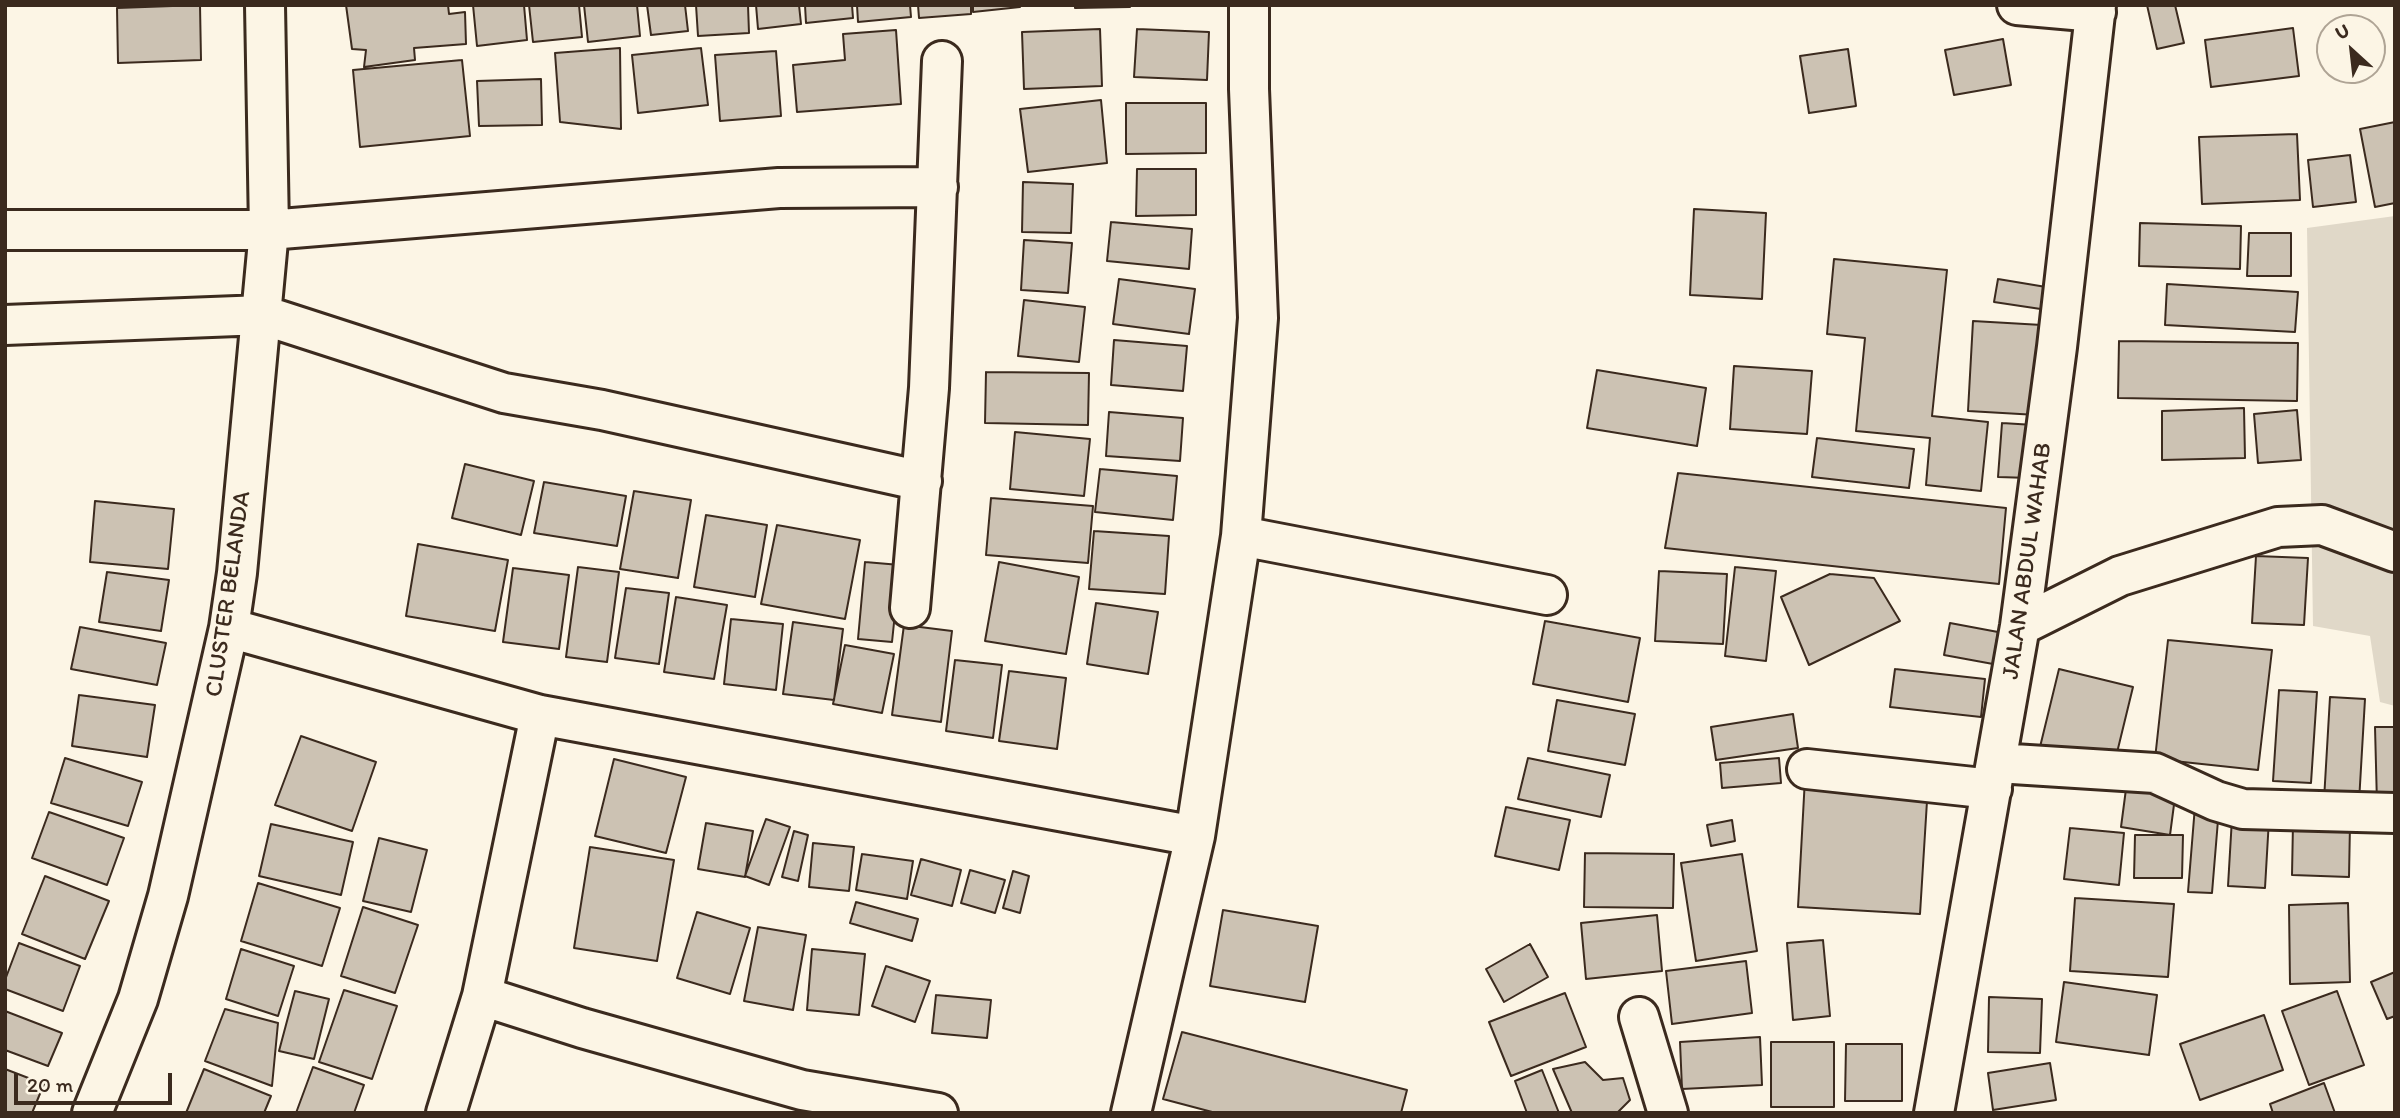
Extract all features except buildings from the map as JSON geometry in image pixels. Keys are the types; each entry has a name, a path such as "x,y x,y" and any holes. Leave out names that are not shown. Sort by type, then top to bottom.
{"street":[{"name":"CLUSTER BELANDA","path":"92,1113 138,999 168,897 229,628 270,230 265,5"},
{"path":"1132,1113 1195,836 1241,536 1258,317 1249,89 1249,5"},
{"path":"2017,5 2096,9"},
{"name":"JALAN ABDUL WAHAB","path":"1934,1113 1962,938 2020,626 2057,347 2096,9"},
{"path":"910,608 922,481 939,187 942,61"},
{"path":"5,230 270,230 779,188 939,187"},
{"path":"5,325 263,315 504,393 601,410 922,481"},
{"path":"2020,626 2120,576 2278,527 2322,525 2395,552"},
{"path":"1241,536 1547,595"},
{"path":"229,628 540,715 1195,836"},
{"path":"446,1113 482,996 540,715"},
{"path":"1807,769 1994,776 2155,774 2217,801 2243,809 2395,813"},
{"path":"482,996 798,1102 938,1113"},
{"path":"1639,1017 1668,1113"}],"shaded area":[{"path":"2395,216 2395,706 2380,702 2370,636 2313,626 2307,228"}]}
